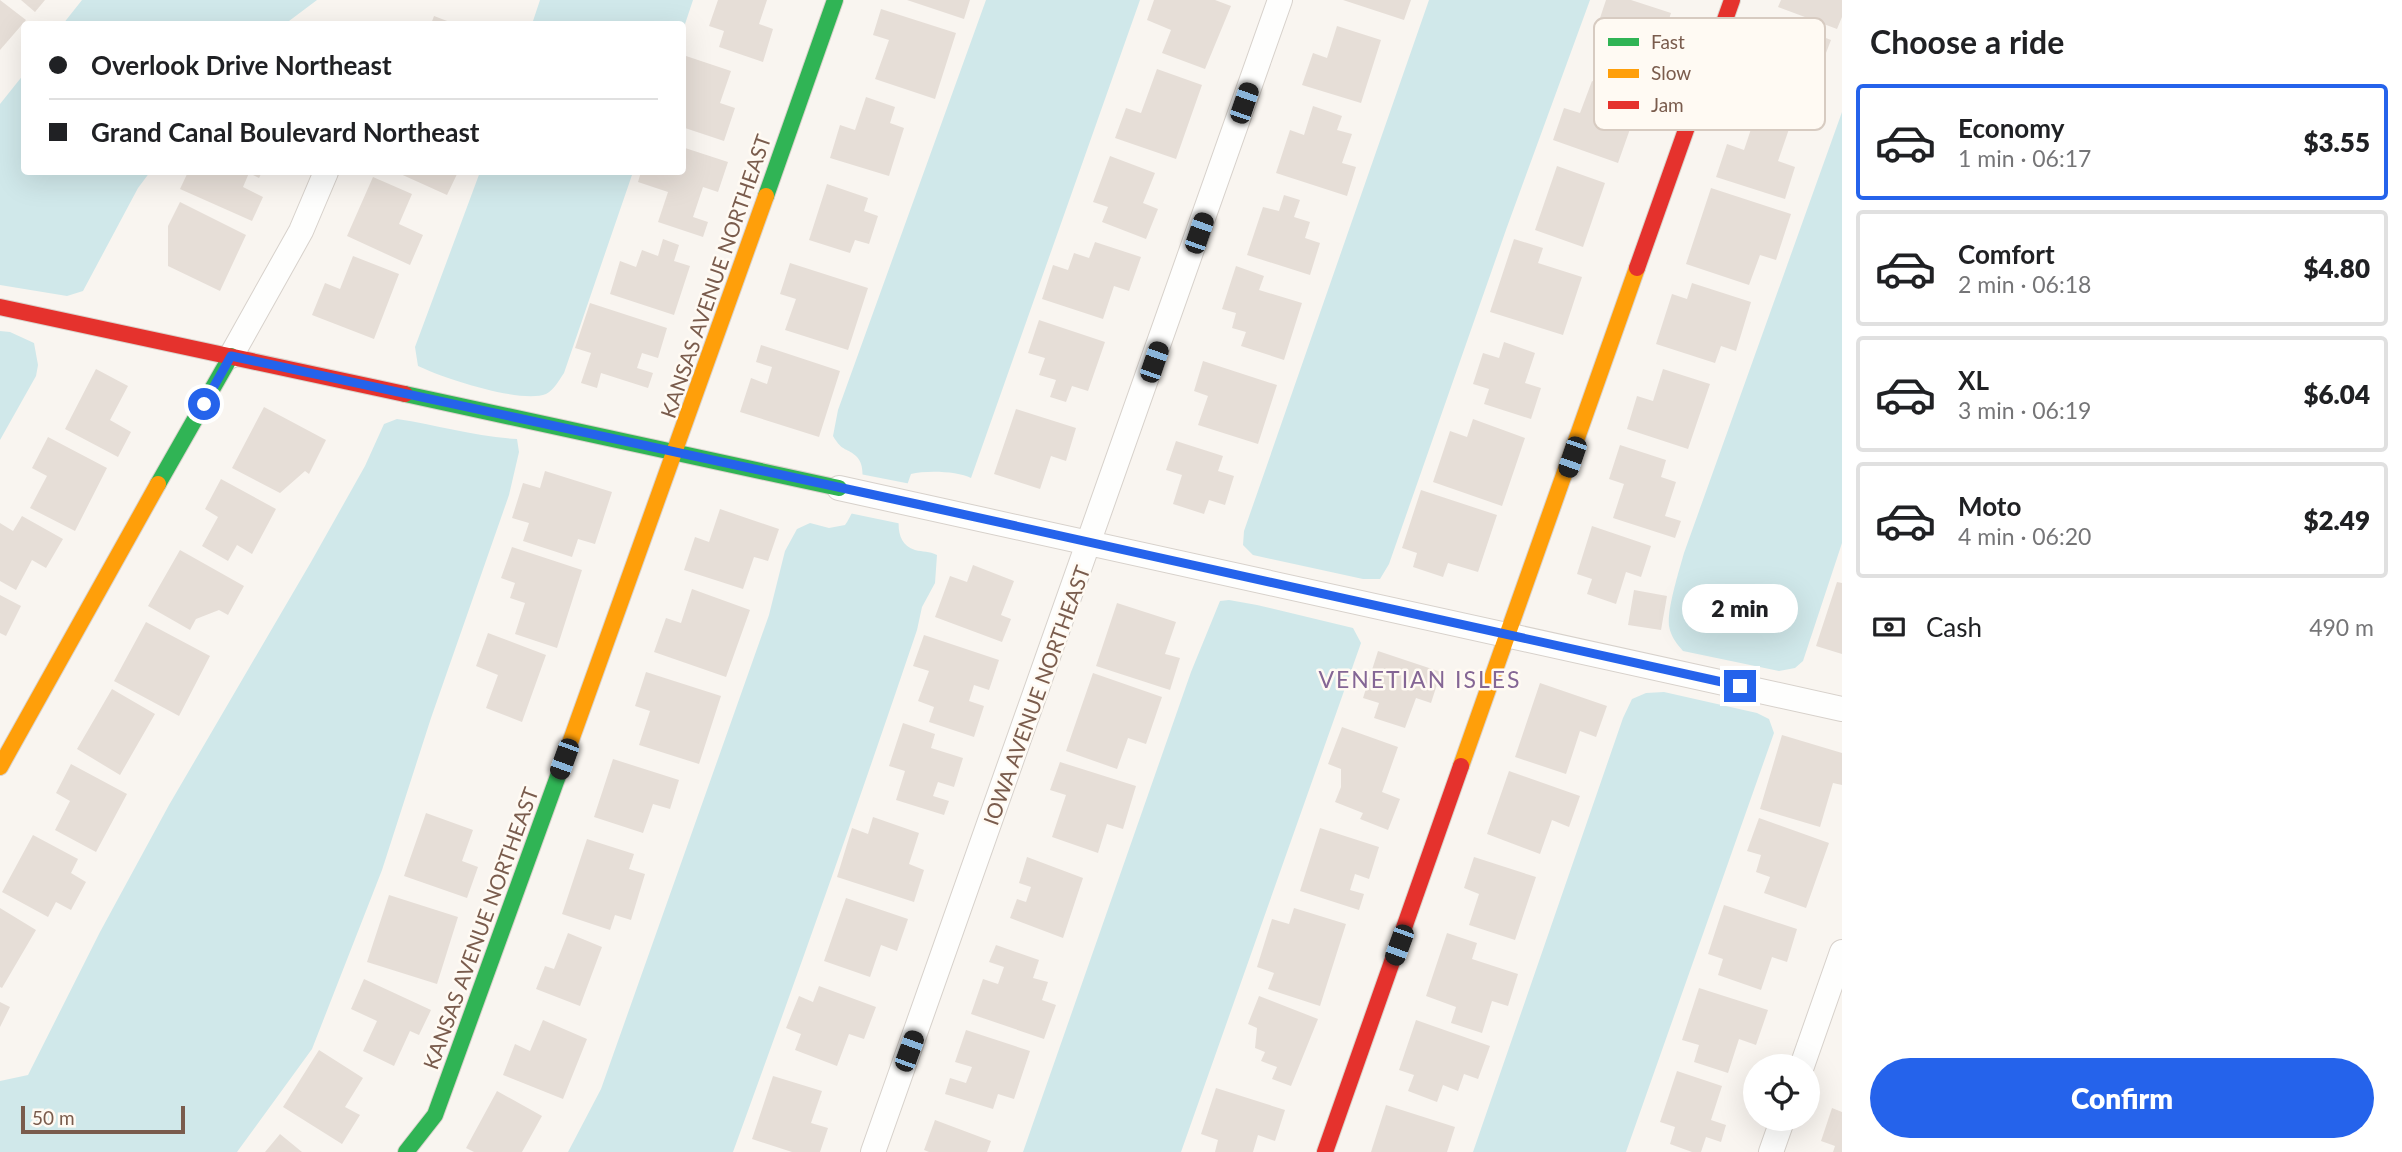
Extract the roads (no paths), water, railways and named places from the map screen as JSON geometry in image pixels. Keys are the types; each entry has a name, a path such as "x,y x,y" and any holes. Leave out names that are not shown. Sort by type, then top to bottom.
{"street":[{"name":"KANSAS AVENUE NORTHEAST","path":"407,1152 435,1115 675,454 835,0"},
{"name":"IOWA AVENUE NORTHEAST","path":"873,1152 1280,0"},
{"path":"1726,18 1732,0"},
{"path":"1325,1152 1686,130"},
{"path":"0,767 67,643 301,231 325,175"},
{"path":"0,307 921,505 1842,709"},
{"path":"1806,1054 1842,952"},
{"path":"1771,1152 1778,1131"}],"water":[{"path":"82,0 317,0 289,21 65,21"},
{"path":"540,0 693,0 686,21 533,21"},
{"path":"986,0 1140,0 971,478 950,473 911,474 899,516 901,537 906,545 915,550 937,555 935,583 922,607 917,630 872,761 757,1087 733,1152 568,1152 601,1089 769,615 785,551 797,529 810,523 829,528 845,525 857,501 862,481 861,464 854,454 842,447 833,436 838,410"},
{"path":"1429,0 1590,0 1389,564 1380,579 1363,579 1253,555 1243,545 1244,531"},
{"path":"21,78 21,175 148,175 138,188 83,291 67,296 0,285 0,104"},
{"path":"1842,112 1842,543 1803,661 1795,668 1779,671 1683,651 1670,630 1670,610 1684,553"},
{"path":"479,175 632,175 564,373 546,394 519,396 501,393 445,377 418,366 415,347"},
{"path":"0,331 10,332 34,343 38,365 36,376 0,440"},
{"path":"397,419 517,439 519,452 509,495 431,718 382,870 312,1049 237,1152 0,1152 0,1081 28,1075 100,932 169,805 311,562 365,466 384,424"},
{"path":"1229,600 1353,628 1361,643 1181,1152 1023,1152 1191,672 1220,601"},
{"path":"1664,692 1757,713 1769,719 1774,733 1626,1152 1473,1152 1623,718 1632,699 1646,693"}],"district":[{"name":"VENETIAN ISLES","path":"1420,679"}]}
